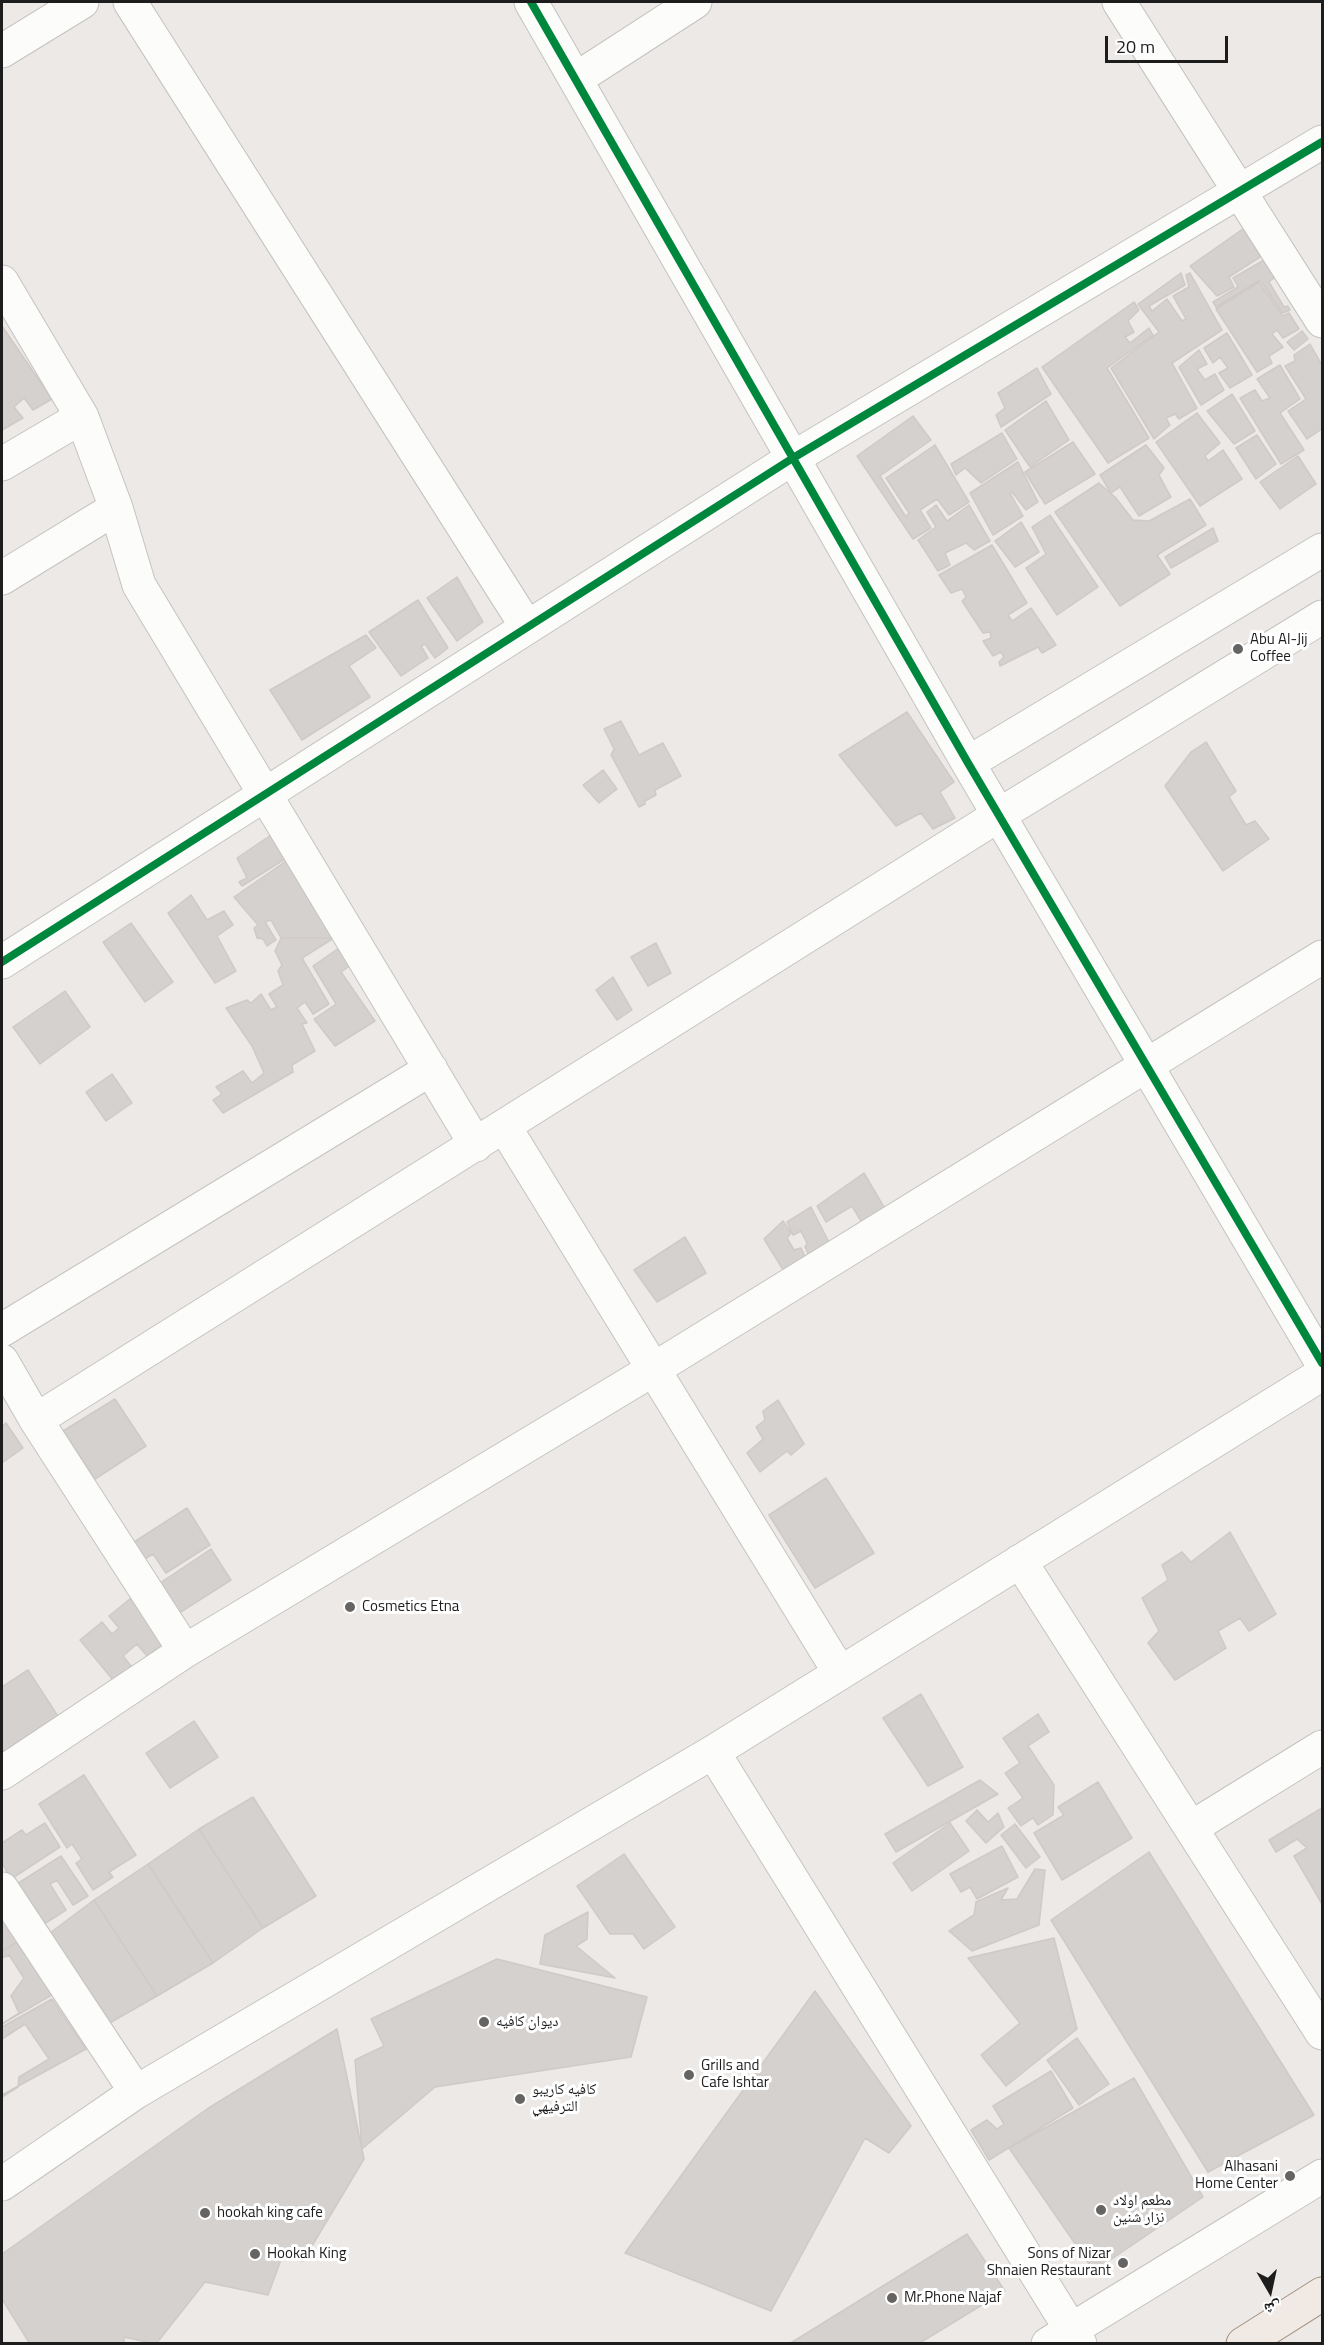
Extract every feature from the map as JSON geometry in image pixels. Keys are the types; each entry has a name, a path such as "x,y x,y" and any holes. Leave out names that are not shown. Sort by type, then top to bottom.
{"main road":[{"path":"1243,2343 1323,2295"}],"street":[{"path":"2,51 82,2"},
{"path":"130,2 527,627"},
{"path":"531,2 968,763 1323,1363"},
{"path":"576,79 695,2"},
{"path":"1119,2 1323,321"},
{"path":"2,962 793,458 1323,142"},
{"path":"2,282 82,417 116,508 139,585 476,1145"},
{"path":"2,464 82,417"},
{"path":"2,578 116,508"},
{"path":"968,763 1323,550"},
{"path":"36,1420 999,815 1323,617"},
{"path":"2,1773 185,1651 654,1369 1323,957"},
{"path":"2,1330 430,1069"},
{"path":"504,1126 840,1673"},
{"path":"2,1361 36,1420 185,1651"},
{"path":"2,2184 136,2092 713,1752 1323,1374"},
{"path":"1020,1561 1323,2033"},
{"path":"1191,1828 1323,1747"},
{"path":"713,1752 1066,2339 1323,2176"},
{"path":"2,1889 136,2092"}],"building":[{"path":"1247,226 1260,257 1229,277 1234,287 1217,296 1190,266"},
{"path":"1264,260 1276,276 1269,282 1284,307 1288,306 1290,310 1283,313 1260,280 1216,307 1213,302 1238,287 1233,278"},
{"path":"1181,273 1185,285 1149,306 1152,311 1167,299 1182,321 1186,319 1173,296 1189,287 1186,275 1190,273 1222,330 1172,363 1197,408 1179,419 1175,414 1166,418 1170,425 1154,439 1111,368 1159,332 1138,304"},
{"path":"1259,282 1283,316 1289,313 1299,329 1283,338 1277,330 1272,334 1283,347 1269,356 1272,363 1257,372 1216,309"},
{"path":"1134,302 1139,310 1128,321 1134,332 1125,337 1130,343 1149,328 1153,335 1107,368 1149,438 1108,463 1042,367"},
{"path":"2,326 52,399 33,410 24,398 14,407 23,418 2,430"},
{"path":"1302,331 1308,339 1294,350 1287,342"},
{"path":"1227,333 1252,375 1230,388 1219,373 1228,368 1220,357 1213,363 1204,348"},
{"path":"1310,344 1322,365 1322,429 1307,439 1288,411 1306,399 1285,366 1295,361 1294,355"},
{"path":"1199,350 1207,364 1197,369 1205,380 1215,374 1224,390 1201,405 1179,367"},
{"path":"1280,365 1300,399 1280,413 1304,450 1281,464 1240,398 1255,390 1262,401 1270,398 1257,379"},
{"path":"1037,368 1051,394 1001,427 996,415 1005,408 998,393"},
{"path":"1232,394 1255,431 1234,444 1207,411"},
{"path":"1046,401 1069,440 1030,467 1005,430"},
{"path":"1197,413 1220,443 1205,456 1208,461 1223,450 1242,479 1200,506 1156,442"},
{"path":"913,416 931,440 880,476 906,517 909,513 886,478 935,445 969,502 949,515 937,499 920,510 931,528 913,539 857,456"},
{"path":"1002,433 1017,459 981,483 965,468 956,475 951,464"},
{"path":"1257,435 1276,464 1256,479 1236,448"},
{"path":"1073,442 1095,474 1045,504 1025,472"},
{"path":"1146,445 1164,468 1159,475 1171,497 1139,516 1120,487 1111,493 1100,475"},
{"path":"1298,456 1316,484 1280,509 1260,482"},
{"path":"1018,462 1038,502 1026,510 1012,492 1010,493 1023,516 993,535 970,493"},
{"path":"1099,483 1115,497 1133,520 1149,521 1190,499 1206,525 1157,555 1170,574 1120,606 1055,512"},
{"path":"936,505 947,521 969,505 990,541 974,550 966,543 945,553 950,565 938,571 918,540 936,527 927,512"},
{"path":"1050,515 1098,587 1057,615 1026,568 1046,554 1032,527"},
{"path":"1021,522 1039,552 1015,567 995,541"},
{"path":"1213,528 1218,541 1171,568 1165,557"},
{"path":"992,545 1027,603 1008,615 1012,621 1031,608 1056,645 1042,653 1038,647 1000,666 999,662 1004,657 1001,652 993,656 983,641 991,638 990,632 983,633 962,601 966,597 962,589 951,593 939,575"},
{"path":"457,577 483,622 457,641 427,598"},
{"path":"418,600 448,648 435,658 425,644 421,646 428,658 401,676 369,632"},
{"path":"366,635 376,648 349,666 370,697 302,740 270,690"},
{"path":"907,712 954,782 940,792 955,818 933,829 921,813 896,826 839,755"},
{"path":"621,721 639,755 663,743 681,776 655,790 656,795 639,807 611,755 614,749 604,729"},
{"path":"1206,742 1236,791 1229,797 1246,825 1255,821 1269,839 1223,871 1165,786 1191,752"},
{"path":"603,770 617,789 599,803 583,785"},
{"path":"271,835 285,859 242,886 239,882 247,878 237,858"},
{"path":"289,859 334,938 281,938 271,920 265,922 276,940 267,946 263,939 257,938 254,928 258,925 234,897"},
{"path":"191,895 207,920 224,911 233,925 217,936 236,971 215,983 168,913"},
{"path":"131,923 173,982 145,1002 103,942"},
{"path":"281,938 334,938 302,958 329,1004 313,1014 305,1002 297,1008 307,1023 302,1024 315,1051 292,1065 293,1072 223,1113 213,1100 222,1094 216,1087 243,1071 252,1083 264,1073 252,1046 226,1008 247,1000 251,1003 261,994 271,1010 277,1007 269,994 283,985 278,971 282,965 275,951"},
{"path":"656,943 671,973 648,986 631,957"},
{"path":"339,948 351,965 341,972 375,1021 335,1046 314,1019 336,1004 313,966"},
{"path":"613,977 632,1010 617,1020 596,990"},
{"path":"65,991 90,1027 40,1064 13,1027"},
{"path":"112,1074 132,1103 106,1121 86,1092"},
{"path":"864,1173 888,1214 865,1228 852,1206 826,1222 817,1206"},
{"path":"811,1207 833,1250 811,1260 801,1231 793,1235 787,1222"},
{"path":"783,1221 791,1233 787,1238 794,1250 801,1248 807,1260 787,1276 764,1239"},
{"path":"685,1237 706,1273 657,1302 634,1270"},
{"path":"115,1399 146,1446 95,1479 63,1431"},
{"path":"778,1400 804,1444 791,1455 787,1451 760,1472 747,1453 763,1439 756,1427 765,1420 763,1411"},
{"path":"6,1423 23,1448 2,1463 2,1426"},
{"path":"826,1478 874,1553 815,1588 769,1515"},
{"path":"187,1508 210,1545 166,1573 153,1554 141,1561 131,1544"},
{"path":"1230,1532 1276,1614 1249,1631 1240,1618 1218,1631 1226,1648 1175,1680 1148,1643 1159,1631 1142,1598 1168,1580 1162,1565 1182,1552 1191,1562"},
{"path":"211,1549 231,1580 176,1615 157,1585"},
{"path":"131,1598 166,1641 147,1656 137,1644 123,1656 136,1672 118,1686 80,1640 102,1622 112,1634 119,1628 109,1616"},
{"path":"28,1670 63,1724 6,1755 2,1748 2,1687"},
{"path":"921,1694 963,1767 928,1786 883,1718"},
{"path":"1038,1714 1049,1732 1028,1746 1054,1785 1053,1815 1038,1825 1033,1818 1021,1826 1008,1808 1023,1798 1005,1773 1020,1763 1003,1738"},
{"path":"194,1721 218,1757 170,1788 146,1753"},
{"path":"84,1775 136,1855 109,1872 113,1877 93,1890 76,1863 82,1859 72,1844 67,1848 39,1804"},
{"path":"980,1780 998,1794 896,1852 885,1834"},
{"path":"1098,1782 1132,1838 1062,1880 1034,1833 1064,1815 1058,1807"},
{"path":"253,1797 316,1896 263,1928 199,1829"},
{"path":"1322,1808 1322,1904 1294,1856 1307,1848 1297,1839 1276,1852 1269,1840"},
{"path":"977,1810 988,1822 998,1813 1004,1827 986,1843 966,1821"},
{"path":"45,1823 60,1847 11,1879 2,1863 2,1843 22,1830 26,1835"},
{"path":"950,1823 969,1851 912,1891 893,1863"},
{"path":"1015,1824 1040,1857 1026,1868 1001,1835"},
{"path":"199,1829 263,1928 213,1963 148,1864"},
{"path":"1002,1846 1018,1877 977,1899 970,1887 961,1892 950,1874"},
{"path":"1149,1852 1314,2115 1208,2172 1051,1920"},
{"path":"624,1854 675,1927 644,1949 633,1934 610,1934 577,1886"},
{"path":"61,1856 88,1896 73,1905 57,1880 50,1884 66,1910 38,1928 12,1887"},
{"path":"148,1864 213,1963 157,1996 94,1900"},
{"path":"1035,1869 1045,1870 1039,1925 972,1951 949,1931 974,1915 976,1902 1008,1888 1001,1900 1017,1899"},
{"path":"94,1900 157,1996 106,2025 46,1936"},
{"path":"2,1912 19,1941 2,1951"},
{"path":"588,1912 587,1939 576,1946 615,1978 540,1964 545,1935"},
{"path":"1054,1938 1077,2029 1006,2086 981,2055 1020,2023 968,1958"},
{"path":"19,1941 55,1993 2,2024 2,1951"},
{"path":"9,1955 24,1978 11,1996 19,2013 2,2024 2,1958"},
{"path":"497,1959 647,1997 631,2057 435,2087 362,2149 355,2060 384,2046 371,2019"},
{"path":"815,1991 911,2126 889,2153 865,2138 771,2311 625,2253"},
{"path":"52,1999 86,2049 2,2095 2,2027"},
{"path":"25,2024 49,2059 19,2077 18,2087 2,2097 2,2039"},
{"path":"337,2029 364,2159 303,2261 282,2257 268,2295 205,2282 156,2344 124,2337 124,2344 30,2344 2,2299 2,2254 207,2109"},
{"path":"1077,2038 1109,2084 1079,2105 1047,2060"},
{"path":"1051,2071 1073,2108 989,2160 971,2130 987,2120 997,2129 1004,2124 993,2106"},
{"path":"1134,2078 1203,2197 1094,2271 1009,2148"},
{"path":"967,2234 1005,2291 918,2344 789,2344"}],"cycle path":[{"path":"531,2 968,763 1322,1363"},
{"path":"2,962 793,458 1322,142"}],"place":[{"name":"Abu Al-Jij Coffee","path":"1238,649"},
{"name":"Cosmetics Etna","path":"350,1607"},
{"name":"ديوان كافيه","path":"484,2022"},
{"name":"Grills and Cafe Ishtar","path":"689,2075"},
{"name":"كافيه كاريبو الترفيهي","path":"520,2099"},
{"name":"Alhasani Home Center","path":"1290,2176"},
{"name":"مطعم اولاد نزار شنين","path":"1101,2210"},
{"name":"hookah king cafe","path":"205,2213"},
{"name":"Hookah King","path":"255,2254"},
{"name":"Sons of Nizar Shnaien Restaurant","path":"1123,2263"},
{"name":"Mr.Phone Najaf","path":"892,2298"}]}
